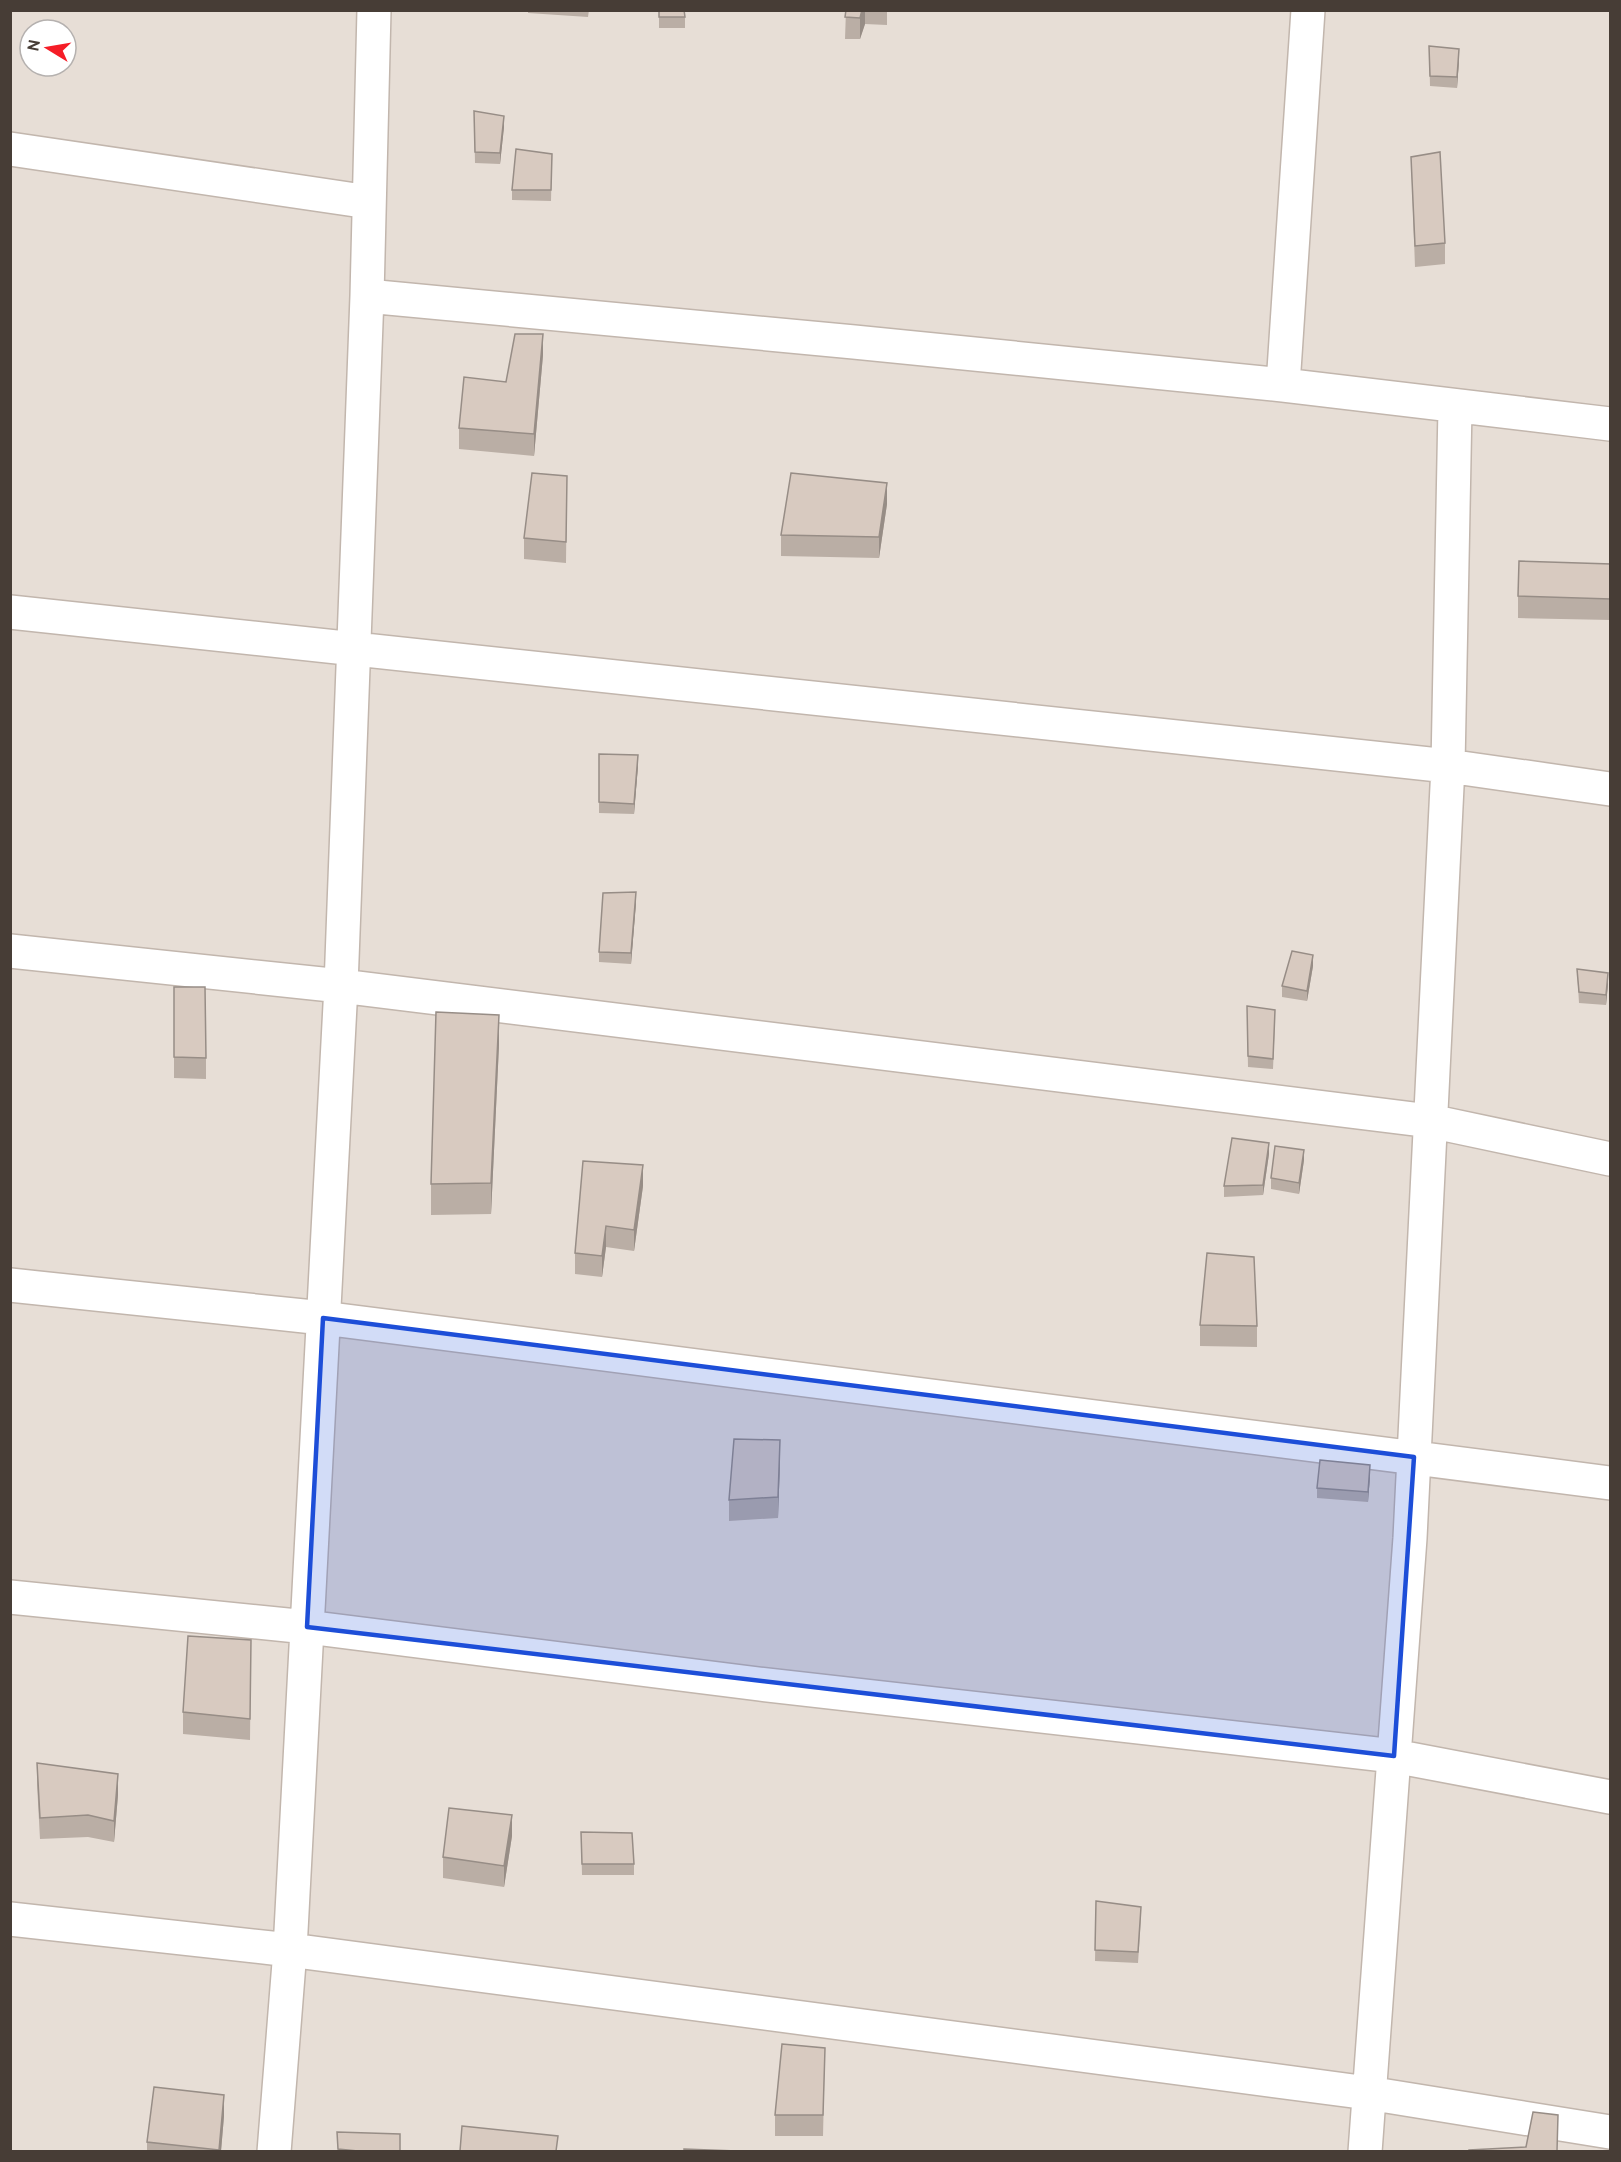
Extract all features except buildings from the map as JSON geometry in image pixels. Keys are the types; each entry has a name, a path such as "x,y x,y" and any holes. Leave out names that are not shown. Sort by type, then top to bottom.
{"street":[{"path":"274,2151 290,1950 341,986 367,296 374,10"},
{"path":"1283,386 1308,10"},
{"path":"10,149 369,202"},
{"path":"367,296 854,342 1283,386 1611,424"},
{"path":"1365,2151 1414,1457 1448,766 1455,406"},
{"path":"10,612 354,647 1448,766 1611,789"},
{"path":"10,951 341,986 1430,1121 1611,1158"},
{"path":"10,1285 323,1318 1611,1483"},
{"path":"10,1597 307,1628 759,1684 1394,1756 1611,1797"},
{"path":"10,1919 290,1950 1368,2093 1611,2132"}],"highlighted area":[{"path":"323,1318 1414,1457 1394,1756 307,1627"}],"shaded area":[{"path":"11,11 1610,11 1610,2151 11,2151"}]}
